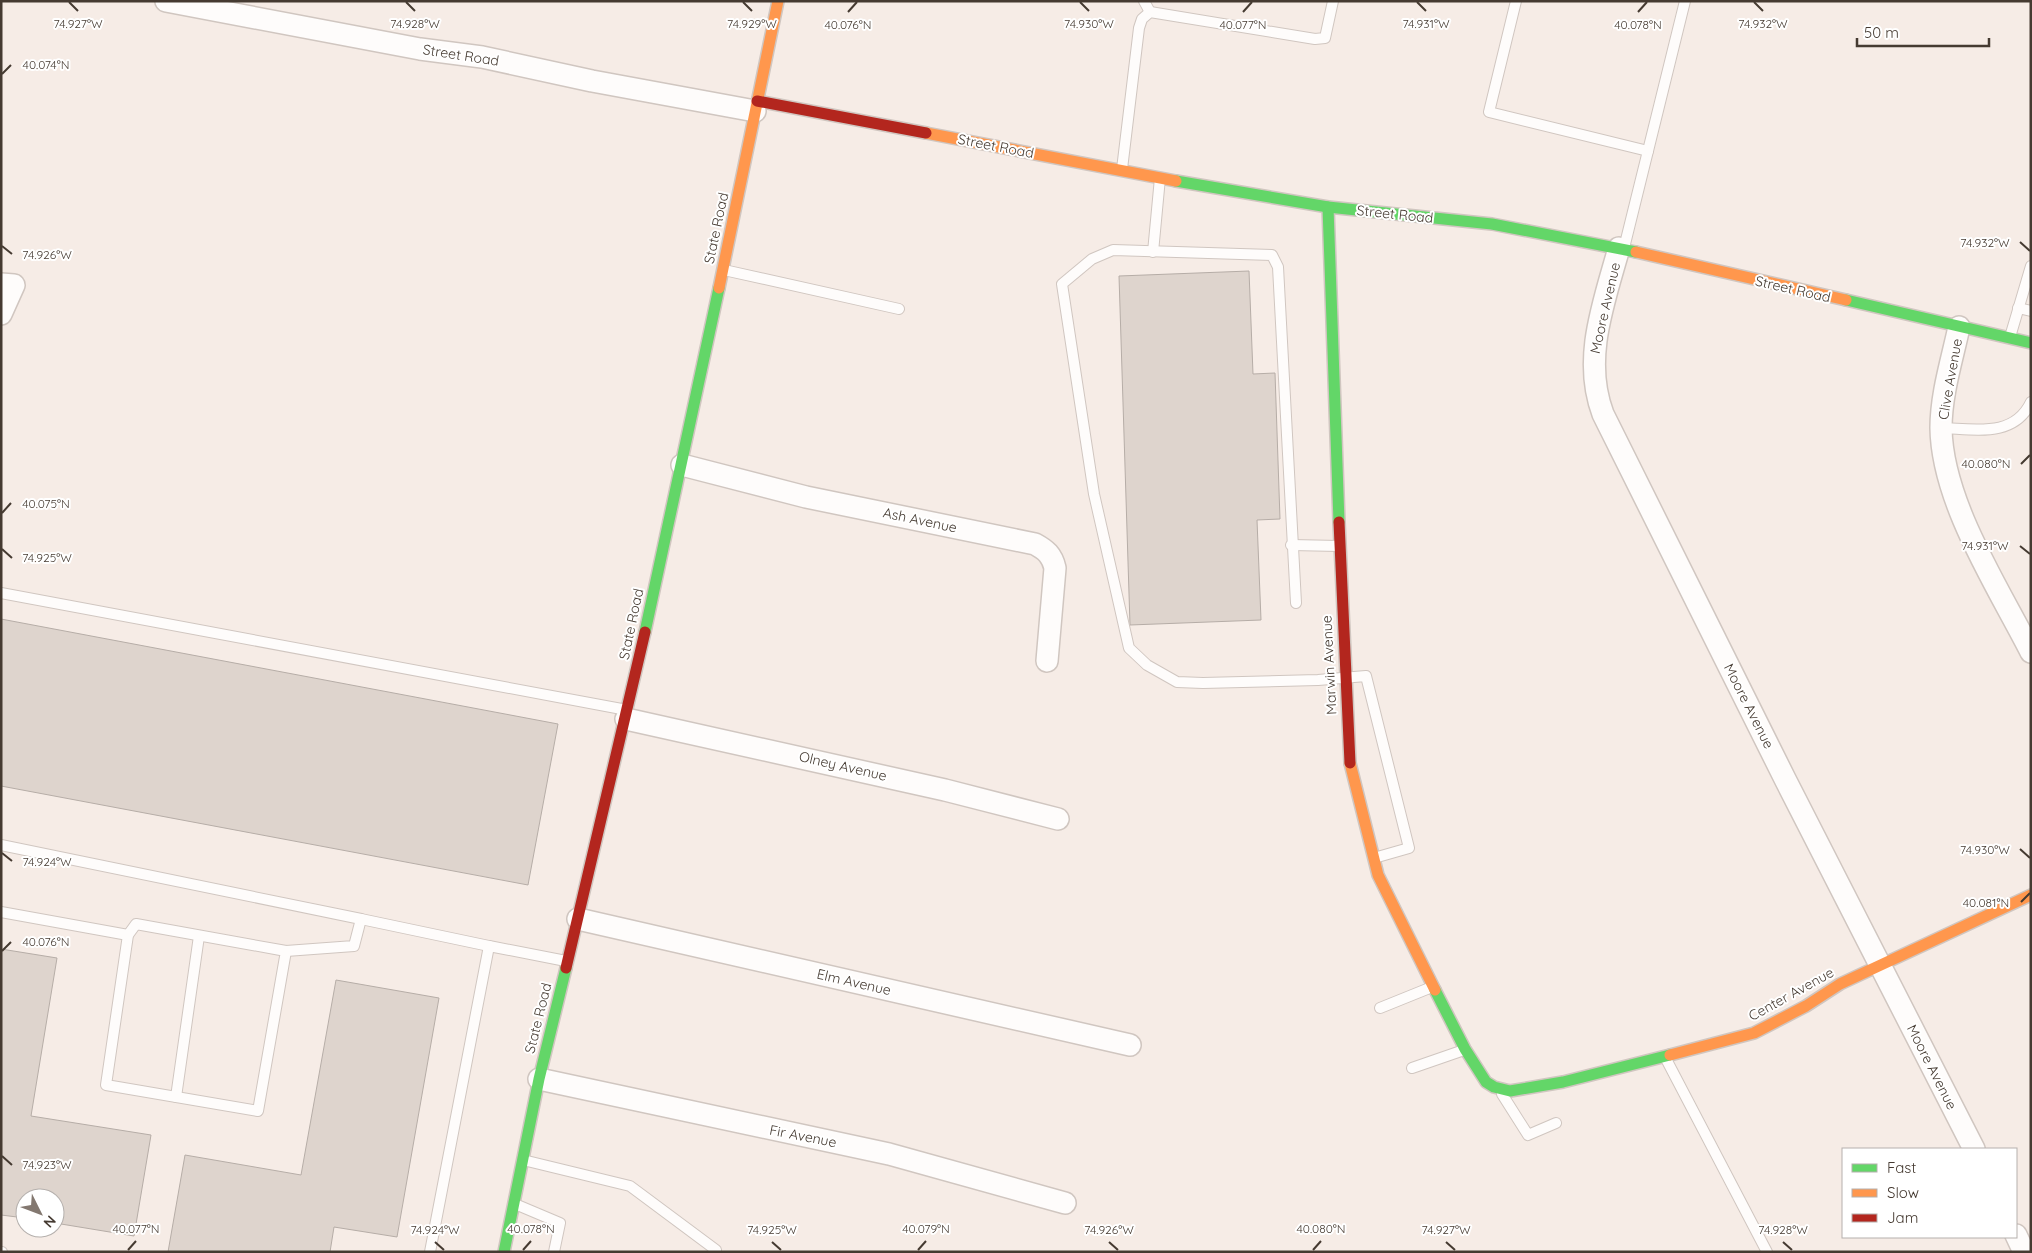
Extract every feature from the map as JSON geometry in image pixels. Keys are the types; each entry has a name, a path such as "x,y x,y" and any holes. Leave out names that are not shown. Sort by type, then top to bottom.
{"main road":[{"name":"State Road","path":"504,1252 539,1079 627,714 682,465 778,1"},
{"name":"Street Road","path":"756,106 1328,207 1492,224 1621,249 2031,343"},
{"name":"Marwin Avenue","path":"1328,207 1342,623 1347,679 1350,765 1373,859 1387,894 1465,1050 1479,1073 1496,1088"},
{"name":"Center Avenue","path":"1496,1088 1510,1091 1563,1082 1754,1033 1806,1006 1840,984 2031,895"}],"street":[{"name":"Street Road","path":"166,1 420,48 482,57 592,81 756,106"},
{"name":"Moore Avenue","path":"1621,249 1593,352 1593,377 1598,402 1785,779 1973,1148"},
{"path":"1,284 14,286 1,314"},
{"name":"Clive Avenue","path":"1959,327 1943,403 1941,428 1945,469 1961,512 2031,652"},
{"name":"Ash Avenue","path":"682,465 806,497 1035,544 1047,551 1053,559 1055,568 1048,661"},
{"name":"Olney Avenue","path":"627,714 1058,819"},
{"name":"Elm Avenue","path":"578,919 1130,1045"},
{"name":"Fir Avenue","path":"539,1079 889,1154 1065,1203"},
{"path":"2017,1237 2024,1252"}],"lane":[{"path":"1144,1 1150,12"},
{"path":"1150,12 1315,39 1325,38 1333,1"},
{"path":"1516,1 1489,112 1648,151"},
{"path":"1621,249 1648,151 1685,1"},
{"path":"1122,170 1139,28 1142,19 1150,12"},
{"path":"1153,252 1160,177"},
{"path":"1296,603 1278,267 1272,255 1113,250 1092,259 1062,284 1094,494 1129,648 1147,665 1177,682 1203,684 1347,679 1366,676 1409,848 1373,859"},
{"path":"2010,338 2031,266"},
{"path":"723,270 899,309"},
{"path":"2018,308 2031,311"},
{"path":"1941,428 2001,429 2025,414 2031,402"},
{"path":"1292,545 1340,546"},
{"path":"1,593 627,714"},
{"path":"1,845 568,962"},
{"path":"1,912 128,935"},
{"path":"286,951 258,1111 106,1085 128,935 136,924 286,951 354,946 360,919"},
{"path":"176,1097 199,936"},
{"path":"430,1252 489,946"},
{"path":"1380,1008 1433,987"},
{"path":"1412,1068 1465,1050"},
{"path":"1664,1056 1767,1252"},
{"path":"1496,1088 1528,1136 1556,1123"},
{"path":"522,1160 630,1186 716,1250"},
{"path":"514,1203 560,1223 554,1252"}],"building":[{"path":"1249,271 1253,374 1275,373 1280,519 1257,520 1261,620 1130,625 1119,276"},
{"path":"1,619 558,724 528,885 1,786"},
{"path":"1,949 57,958 31,1116 151,1135 134,1236 65,1225 65,1188 15,1188 15,1217 1,1215"},
{"path":"336,980 439,998 397,1237 334,1227 330,1252 168,1252 185,1155 301,1175"}],"traffic: fast":[{"path":"1176,181 1328,207 1492,224 1636,252"},
{"path":"1328,207 1339,522"},
{"path":"645,632 719,288"},
{"path":"1846,300 2031,343"},
{"path":"504,1252 539,1079 566,968"},
{"path":"1435,990 1465,1049 1486,1082 1494,1087 1510,1091 1563,1082 1670,1055"}],"traffic: slow":[{"path":"719,288 778,1"},
{"path":"926,133 1176,181"},
{"path":"1636,252 1846,300"},
{"path":"1350,763 1378,875 1435,990"},
{"path":"1670,1055 1754,1033 1806,1006 1840,984 2031,895"}],"traffic: jam":[{"path":"757,101 926,133"},
{"path":"1339,522 1350,763"},
{"path":"566,968 645,632"}]}
